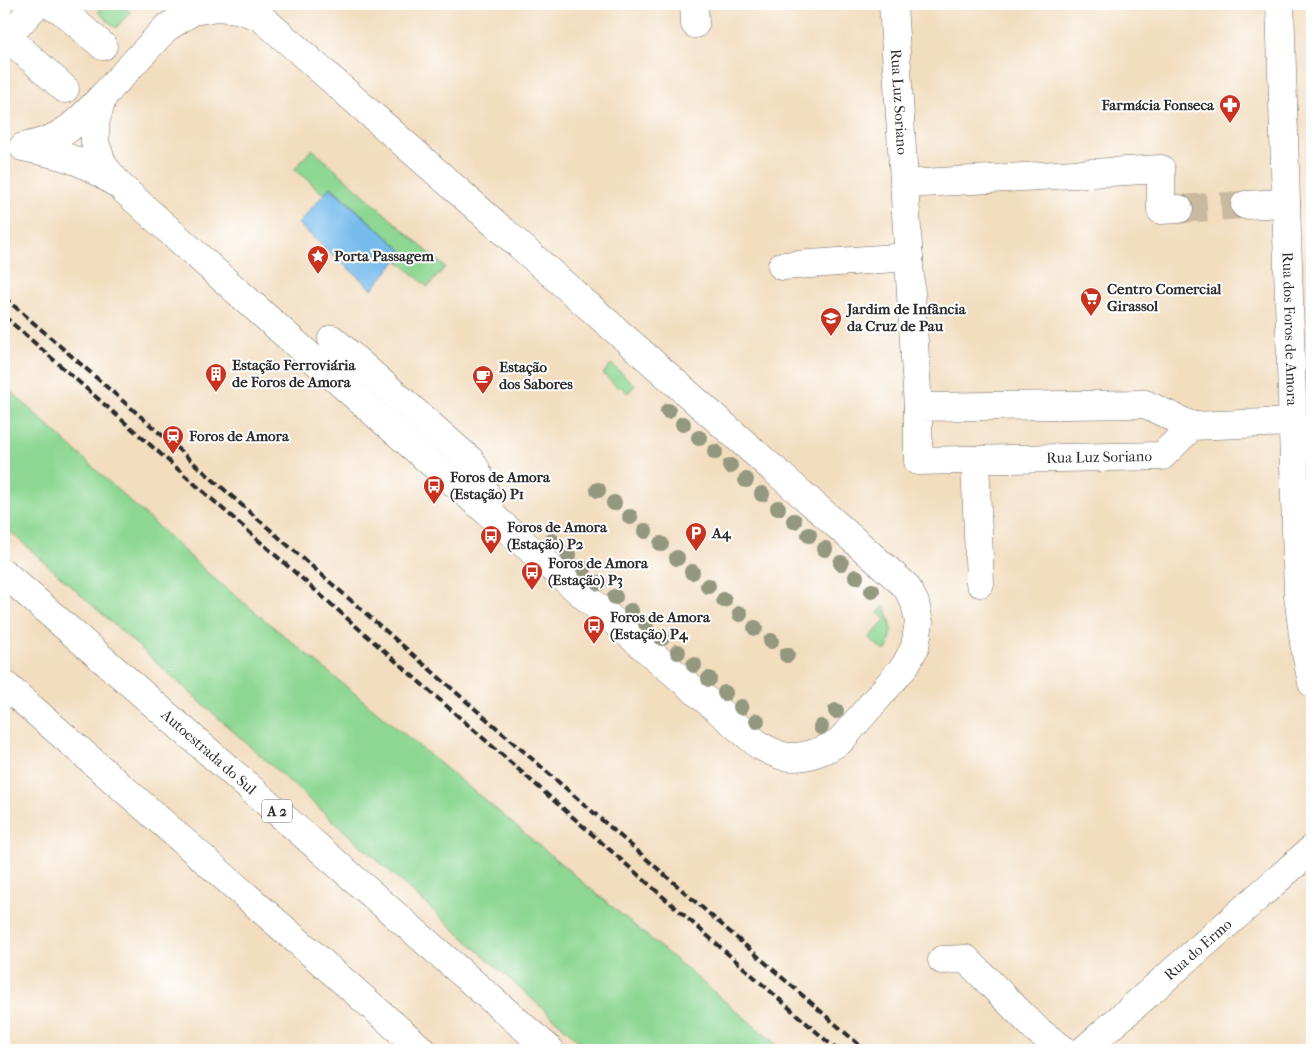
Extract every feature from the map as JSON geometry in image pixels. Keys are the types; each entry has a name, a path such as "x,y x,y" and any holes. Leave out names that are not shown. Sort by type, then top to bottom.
{"main road":[{"path":"37,4 5,35 65,89"},
{"path":"48,4 61,10 103,46"},
{"name":"Rua Luz Soriano","path":"893,4 918,407 918,461 1162,456 1192,426"},
{"name":"Rua dos Foros de Amora","path":"1280,4 1298,595 1304,643 1312,683"},
{"path":"217,7 254,11 906,586 915,603 919,622 915,647 904,666 840,741 828,749 808,755 783,756 760,746 281,332 120,186 94,168 73,158 23,147 44,143 61,135 78,122 104,96 171,16 217,7"},
{"path":"104,96 95,123 96,143 103,165 120,186"},
{"path":"905,184 1161,169 1161,210 1179,209"},
{"path":"1245,205 1286,203"},
{"path":"782,266 909,257"},
{"path":"332,339 470,460 482,482 492,515"},
{"path":"918,407 1145,404 1192,426 1293,422"},
{"path":"975,460 980,583"},
{"name":"Autoestrada do Sul","path":"4,572 550,1050"},
{"path":"4,684 422,1050"},
{"name":"Rua do Ermo","path":"1084,1050 1312,849"},
{"path":"942,960 966,958 1037,1030 1064,1050"}],"green space":[{"path":"105,4 121,4 130,12 116,28 98,12"},
{"path":"312,149 445,267 428,287 397,260 404,252 331,187 324,195 294,170"},
{"path":"611,364 635,385 628,393 620,386 618,388 603,374"},
{"path":"4,385 210,575 498,811 783,1050 589,1050 4,526"},
{"path":"884,606 891,628 889,645 886,650 883,650 869,638 886,620 878,613"}],"water":[{"path":"330,187 404,252 372,289 298,224"}],"tunnel":[{"path":"1179,209 1245,205"}],"railway":[{"path":"4,297 865,1050"},
{"path":"4,316 837,1050"}],"place":[{"name":"Farmácia Fonseca","path":"1230,124"},
{"name":"Porta Passagem","path":"318,275"},
{"name":"Centro Comercial Girassol","path":"1091,317"},
{"name":"Jardim de Infância da Cruz de Pau","path":"831,337"},
{"name":"Estação Ferroviária de Foros de Amora","path":"216,393"},
{"name":"Estação dos Sabores","path":"483,395"},
{"name":"Foros de Amora","path":"173,455"},
{"name":"Foros de Amora (Estação) P1","path":"434,505"},
{"name":"A4","path":"696,552"},
{"name":"Foros de Amora (Estação) P2","path":"491,555"},
{"name":"Foros de Amora (Estação) P3","path":"532,591"},
{"name":"Foros de Amora (Estação) P4","path":"594,645"}]}
